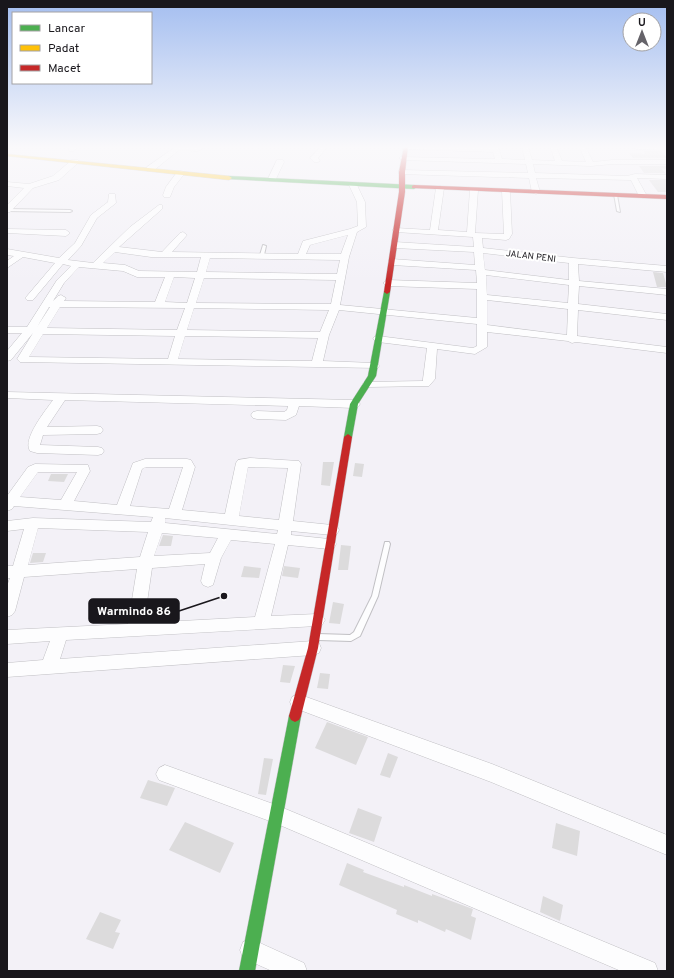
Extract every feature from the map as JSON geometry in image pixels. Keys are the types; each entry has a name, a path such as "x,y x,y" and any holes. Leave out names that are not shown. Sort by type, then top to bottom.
{"street":[{"path":"7,210 25,192"},
{"path":"301,256 306,243 361,228 361,202 356,192"},
{"path":"247,971 298,702 314,643 329,544 354,404 368,384 372,376 374,366 395,245 401,192"},
{"path":"434,232 440,192"},
{"path":"378,339 475,351 482,347 483,300 481,270 474,235 474,192"},
{"path":"396,230 508,236 506,192"},
{"path":"525,192 667,198"},
{"path":"641,192 643,196"},
{"path":"30,298 78,244 94,216 112,203 112,196"},
{"path":"96,265 133,229 159,207"},
{"path":"7,230 66,233"},
{"path":"317,364 324,335 335,304 340,277 353,231"},
{"path":"165,254 183,235"},
{"name":"JALAN PENI","path":"395,245 478,250 573,261 667,269"},
{"path":"113,249 138,253 165,254 206,255 263,251 301,256 345,257"},
{"path":"7,252 75,264 125,268 137,274 340,277"},
{"path":"7,266 21,255"},
{"path":"172,362 180,333 201,275 206,255"},
{"path":"572,340 574,283 573,261"},
{"path":"392,262 481,270 574,283 667,292"},
{"path":"7,358 31,332 54,301 60,282 75,264"},
{"path":"160,303 170,275"},
{"path":"388,283 482,286"},
{"path":"483,300 667,322"},
{"path":"54,301 335,304 483,322 572,340 667,350"},
{"path":"573,310 667,317"},
{"path":"9,331 324,335"},
{"path":"31,332 22,359 24,360 374,366"},
{"path":"368,384 426,384 428,382 432,346"},
{"path":"7,395 354,404"},
{"path":"61,397 39,431 33,446 37,450 98,452"},
{"path":"257,415 286,416 292,412 294,403"},
{"path":"39,431 97,430"},
{"path":"122,509 137,466 145,463 187,463 189,467 162,519 145,563 135,630"},
{"path":"231,520 242,463 293,463 295,465 284,532 261,624"},
{"path":"8,503 35,468 84,468 84,471 65,506"},
{"path":"8,503 122,509 227,534 332,530"},
{"path":"7,526 33,523 162,519 231,520 329,544"},
{"path":"7,611 12,572 33,523"},
{"path":"208,581 214,558 227,534"},
{"path":"12,572 214,558"},
{"path":"7,637 317,620"},
{"path":"49,667 60,635"},
{"path":"7,670 314,643"},
{"path":"298,702 492,773 667,845"},
{"path":"165,774 276,814 647,971"},
{"path":"251,950 296,971"}],"lane":[{"path":"615,195 619,211"},
{"path":"7,210 70,211"},
{"path":"314,643 351,638 357,634 374,596 387,544"}],"building":[{"path":"653,272 663,273 667,287 657,287"},
{"path":"323,462 334,462 330,486 321,485"},
{"path":"355,463 364,464 362,477 353,476"},
{"path":"51,474 68,474 64,482 48,481"},
{"path":"163,535 173,536 171,546 159,546"},
{"path":"341,545 351,546 348,570 338,570"},
{"path":"33,553 46,553 43,562 30,563"},
{"path":"244,566 261,568 259,578 241,577"},
{"path":"284,566 300,568 298,578 282,576"},
{"path":"333,602 344,604 340,624 329,623"},
{"path":"283,665 295,666 290,683 280,682"},
{"path":"320,673 330,674 328,689 317,688"},
{"path":"327,722 368,737 356,765 315,748"},
{"path":"388,753 398,757 390,778 380,775"},
{"path":"264,758 273,759 266,795 258,794"},
{"path":"148,780 175,788 167,806 140,798"},
{"path":"358,808 382,817 374,842 349,833"},
{"path":"185,822 234,843 220,873 169,850"},
{"path":"556,823 580,831 577,856 552,848"},
{"path":"347,863 364,870 363,872 404,887 404,885 473,909 471,916 476,918 471,940 446,929 445,932 418,920 418,923 396,914 397,910 339,885"},
{"path":"543,896 563,905 560,921 540,912"},
{"path":"100,912 121,920 115,932 120,933 113,949 86,939"}],"traffic: fast":[{"path":"348,437 354,404 372,376 387,292"},
{"path":"247,971 295,716"}],"traffic: jam":[{"path":"387,292 402,192"},
{"path":"531,192 667,197"},
{"path":"295,716 313,648 348,437"}],"place":[{"name":"Warmindo 86","path":"224,596"}]}
